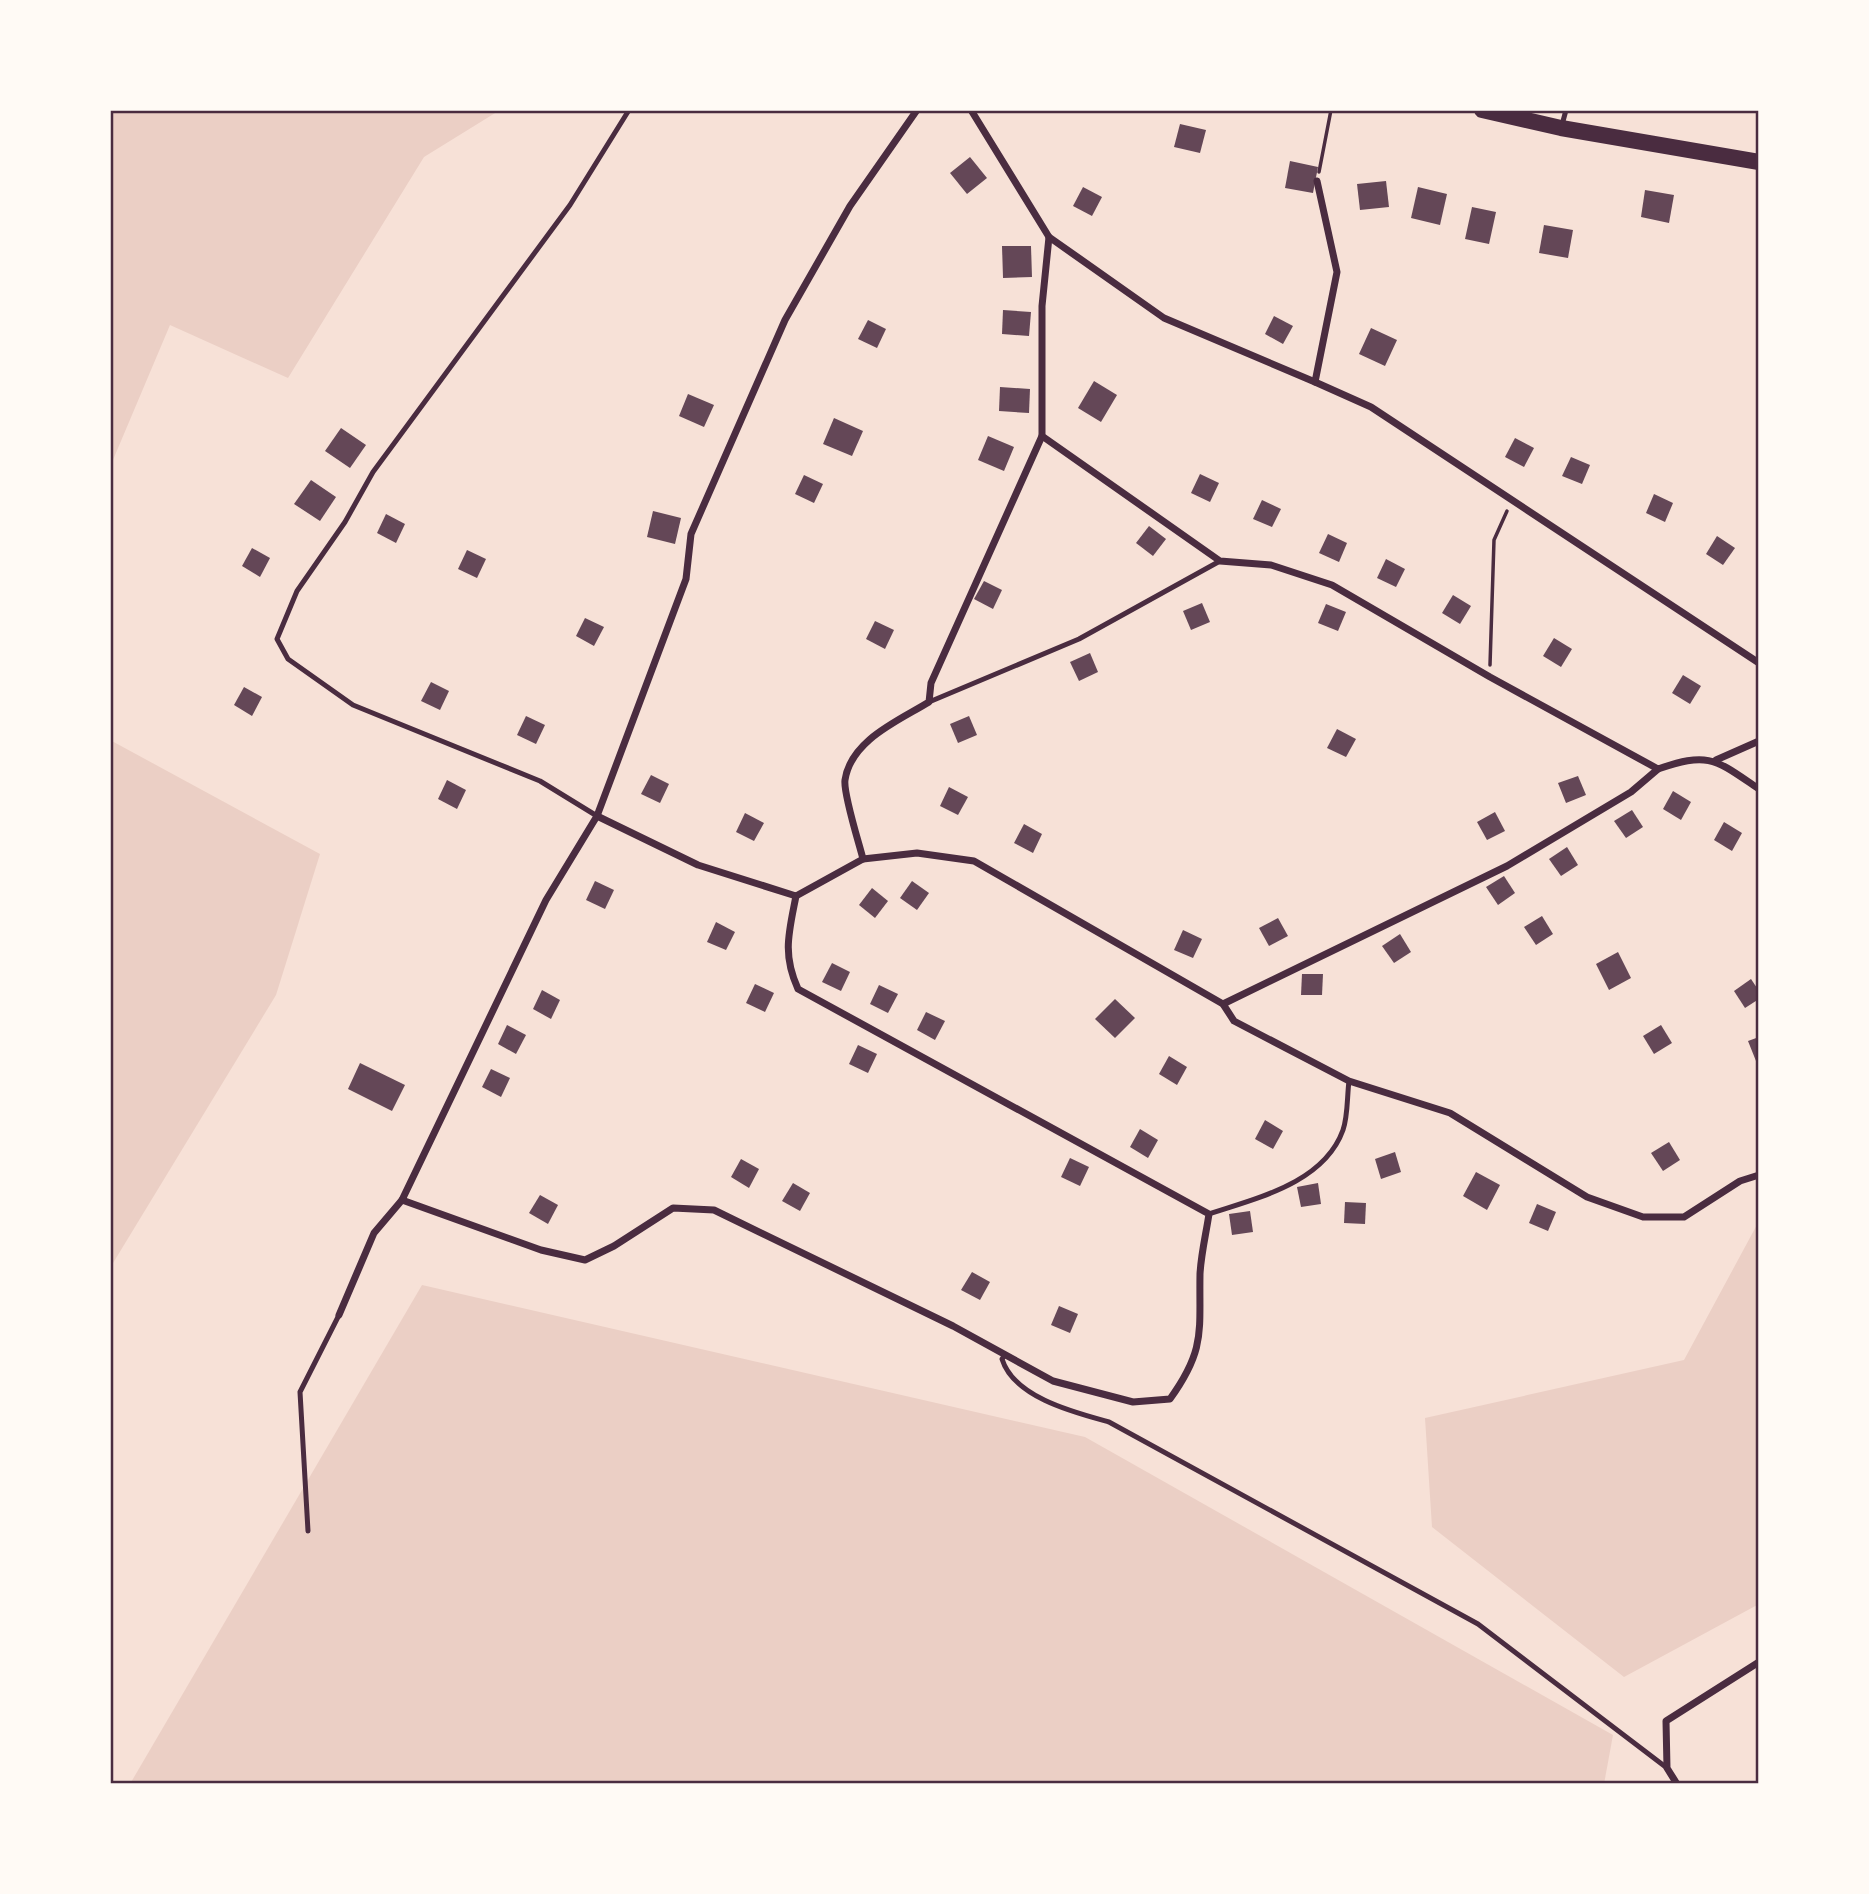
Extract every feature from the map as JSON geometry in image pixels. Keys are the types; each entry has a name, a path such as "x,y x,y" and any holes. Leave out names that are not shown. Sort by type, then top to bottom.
{"main road":[{"path":"1482,110 1562,128 1759,162"}],"street":[{"path":"339,1315 374,1233 402,1200 547,900 597,816 686,579 691,534 785,320 850,205 917,110"},
{"path":"971,110 1049,237 1164,318 1371,407 1759,663"},
{"path":"1315,382 1336,272 1318,180"},
{"path":"863,859 844,781 870,737 929,702 932,683 1042,436 1042,306 1049,237"},
{"path":"1042,436 1220,561 1271,565 1332,585 1490,677 1658,769"},
{"path":"1223,1004 1507,866 1631,792 1658,769 1683,760 1716,760 1759,741"},
{"path":"1716,760 1759,789"},
{"path":"597,816 698,865 796,896 863,859 917,853 974,861 1223,1004 1234,1021 1349,1081 1450,1113 1587,1197 1643,1217 1684,1217 1740,1181 1759,1175"},
{"path":"402,1200 541,1250 585,1260 614,1246 673,1208 714,1210 1053,1381 1133,1402 1170,1399 1189,1373 1201,1335 1200,1271 1209,1214 799,989 788,967 787,945 796,896"},
{"path":"1677,1784 1667,1768 1666,1721 1759,1662"}],"lane":[{"path":"597,816 540,781 353,705 288,659 277,639 297,591 345,522 373,472 570,205 629,110"},
{"path":"1562,128 1566,110"},
{"path":"929,702 1079,639 1220,561"},
{"path":"1209,1214 1303,1177 1324,1162 1343,1129 1349,1081"},
{"path":"308,1531 300,1392 339,1315"},
{"path":"1005,1355 1002,1359 1005,1367 1025,1387 1055,1408 1109,1422 1478,1624 1667,1768"}],"path":[{"path":"1318,180 1331,110"},
{"path":"1490,677 1494,540 1513,499"}],"shaded area":[{"path":"110,110 500,110 424,157 288,378 170,325 110,467"},
{"path":"110,740 320,854 276,995 110,1268"},
{"path":"1759,1221 1759,1604 1624,1677 1432,1527 1425,1418 1684,1360"},
{"path":"422,1285 1085,1437 1613,1735 1604,1784 130,1784"}],"building":[{"path":"1180,124 1206,130 1200,153 1174,147"},
{"path":"970,157 987,178 967,194 950,173"},
{"path":"1290,161 1318,167 1313,193 1285,188"},
{"path":"1386,181 1389,207 1360,210 1357,184"},
{"path":"1083,187 1102,197 1092,216 1073,206"},
{"path":"1418,187 1447,194 1440,225 1411,218"},
{"path":"1645,190 1674,195 1669,223 1641,217"},
{"path":"1472,207 1496,212 1489,244 1465,239"},
{"path":"1544,225 1573,230 1568,258 1539,253"},
{"path":"1002,246 1031,246 1032,277 1003,278"},
{"path":"1003,310 1031,312 1029,336 1002,334"},
{"path":"1274,316 1293,326 1283,344 1265,334"},
{"path":"868,320 886,329 877,348 858,339"},
{"path":"1371,328 1397,340 1385,366 1359,354"},
{"path":"1094,381 1117,395 1101,422 1078,408"},
{"path":"1000,387 1030,389 1029,413 999,411"},
{"path":"688,394 714,405 704,427 679,416"},
{"path":"834,418 863,431 852,456 823,444"},
{"path":"341,428 366,445 350,468 325,451"},
{"path":"988,436 1014,447 1004,471 978,460"},
{"path":"1515,438 1534,448 1524,467 1505,457"},
{"path":"1571,457 1590,465 1582,484 1562,476"},
{"path":"1200,474 1219,483 1210,502 1191,493"},
{"path":"804,475 823,484 814,503 795,494"},
{"path":"311,480 336,497 320,521 294,504"},
{"path":"1654,494 1673,503 1665,522 1646,513"},
{"path":"1262,500 1281,509 1272,527 1253,519"},
{"path":"653,511 681,518 675,544 647,537"},
{"path":"386,514 405,524 396,543 377,533"},
{"path":"1149,526 1166,539 1153,556 1136,543"},
{"path":"1328,534 1347,543 1339,562 1319,553"},
{"path":"1717,536 1735,548 1723,565 1706,554"},
{"path":"252,548 270,558 260,577 242,566"},
{"path":"467,550 486,559 477,578 458,569"},
{"path":"1386,559 1405,569 1396,587 1377,578"},
{"path":"984,581 1002,590 993,609 974,599"},
{"path":"1453,595 1471,606 1460,624 1442,613"},
{"path":"1202,603 1210,622 1191,630 1183,611"},
{"path":"1326,604 1346,612 1338,631 1318,623"},
{"path":"585,618 604,627 594,646 576,636"},
{"path":"875,621 894,630 885,649 866,639"},
{"path":"1554,638 1572,649 1561,667 1543,656"},
{"path":"1090,653 1098,672 1079,681 1070,662"},
{"path":"1683,675 1701,686 1690,704 1672,693"},
{"path":"431,682 449,691 440,710 421,701"},
{"path":"244,687 262,697 252,716 234,705"},
{"path":"526,716 545,725 536,744 517,735"},
{"path":"969,716 977,735 958,743 950,724"},
{"path":"1337,729 1356,739 1346,757 1327,748"},
{"path":"651,775 669,784 660,803 641,794"},
{"path":"1578,776 1586,795 1566,803 1558,783"},
{"path":"447,780 466,790 457,809 438,799"},
{"path":"949,787 968,797 958,815 940,806"},
{"path":"1673,791 1691,802 1681,820 1663,809"},
{"path":"1632,810 1643,827 1626,838 1614,821"},
{"path":"1495,812 1505,831 1487,840 1477,822"},
{"path":"745,813 764,823 754,841 736,832"},
{"path":"1724,822 1742,833 1732,851 1714,840"},
{"path":"1024,824 1042,834 1033,853 1014,843"},
{"path":"1567,847 1578,865 1561,876 1549,859"},
{"path":"1504,876 1515,893 1498,905 1486,887"},
{"path":"595,881 614,890 605,909 586,900"},
{"path":"912,881 929,893 917,910 900,898"},
{"path":"872,888 888,901 875,918 859,905"},
{"path":"1542,916 1553,934 1536,945 1524,927"},
{"path":"1278,918 1288,936 1269,946 1259,928"},
{"path":"716,922 735,932 726,950 707,942"},
{"path":"1183,930 1202,939 1193,958 1174,950"},
{"path":"1400,934 1411,952 1394,963 1382,946"},
{"path":"1618,952 1631,978 1609,990 1596,964"},
{"path":"832,963 850,972 841,991 822,982"},
{"path":"1302,974 1323,974 1322,995 1301,995"},
{"path":"1751,979 1759,991 1759,999 1745,1008 1734,991"},
{"path":"755,984 774,993 765,1012 746,1003"},
{"path":"879,985 898,994 888,1013 870,1004"},
{"path":"542,990 560,1000 551,1019 533,1009"},
{"path":"1115,999 1135,1018 1115,1038 1095,1019"},
{"path":"926,1012 945,1021 935,1040 917,1030"},
{"path":"507,1025 526,1035 516,1054 498,1044"},
{"path":"1661,1025 1672,1043 1654,1054 1643,1036"},
{"path":"1759,1037 1759,1060 1756,1061 1748,1041"},
{"path":"858,1045 877,1054 868,1073 849,1064"},
{"path":"1169,1056 1187,1067 1177,1085 1159,1074"},
{"path":"360,1063 405,1085 392,1111 348,1089"},
{"path":"491,1069 510,1078 501,1097 482,1087"},
{"path":"1265,1120 1283,1131 1273,1149 1255,1139"},
{"path":"1140,1129 1158,1140 1148,1158 1130,1147"},
{"path":"1669,1142 1680,1160 1663,1171 1651,1153"},
{"path":"1395,1152 1401,1172 1381,1179 1375,1159"},
{"path":"1070,1158 1089,1167 1080,1186 1061,1177"},
{"path":"741,1159 759,1169 749,1188 731,1177"},
{"path":"1476,1172 1500,1185 1487,1210 1463,1196"},
{"path":"793,1183 810,1193 800,1211 782,1201"},
{"path":"1318,1183 1321,1204 1301,1207 1297,1187"},
{"path":"540,1195 558,1205 548,1224 529,1213"},
{"path":"1345,1202 1366,1203 1365,1224 1344,1223"},
{"path":"1537,1204 1556,1212 1548,1231 1529,1223"},
{"path":"1250,1211 1253,1232 1232,1235 1229,1214"},
{"path":"972,1272 990,1282 980,1300 961,1290"},
{"path":"1059,1306 1078,1314 1070,1333 1051,1325"}]}
